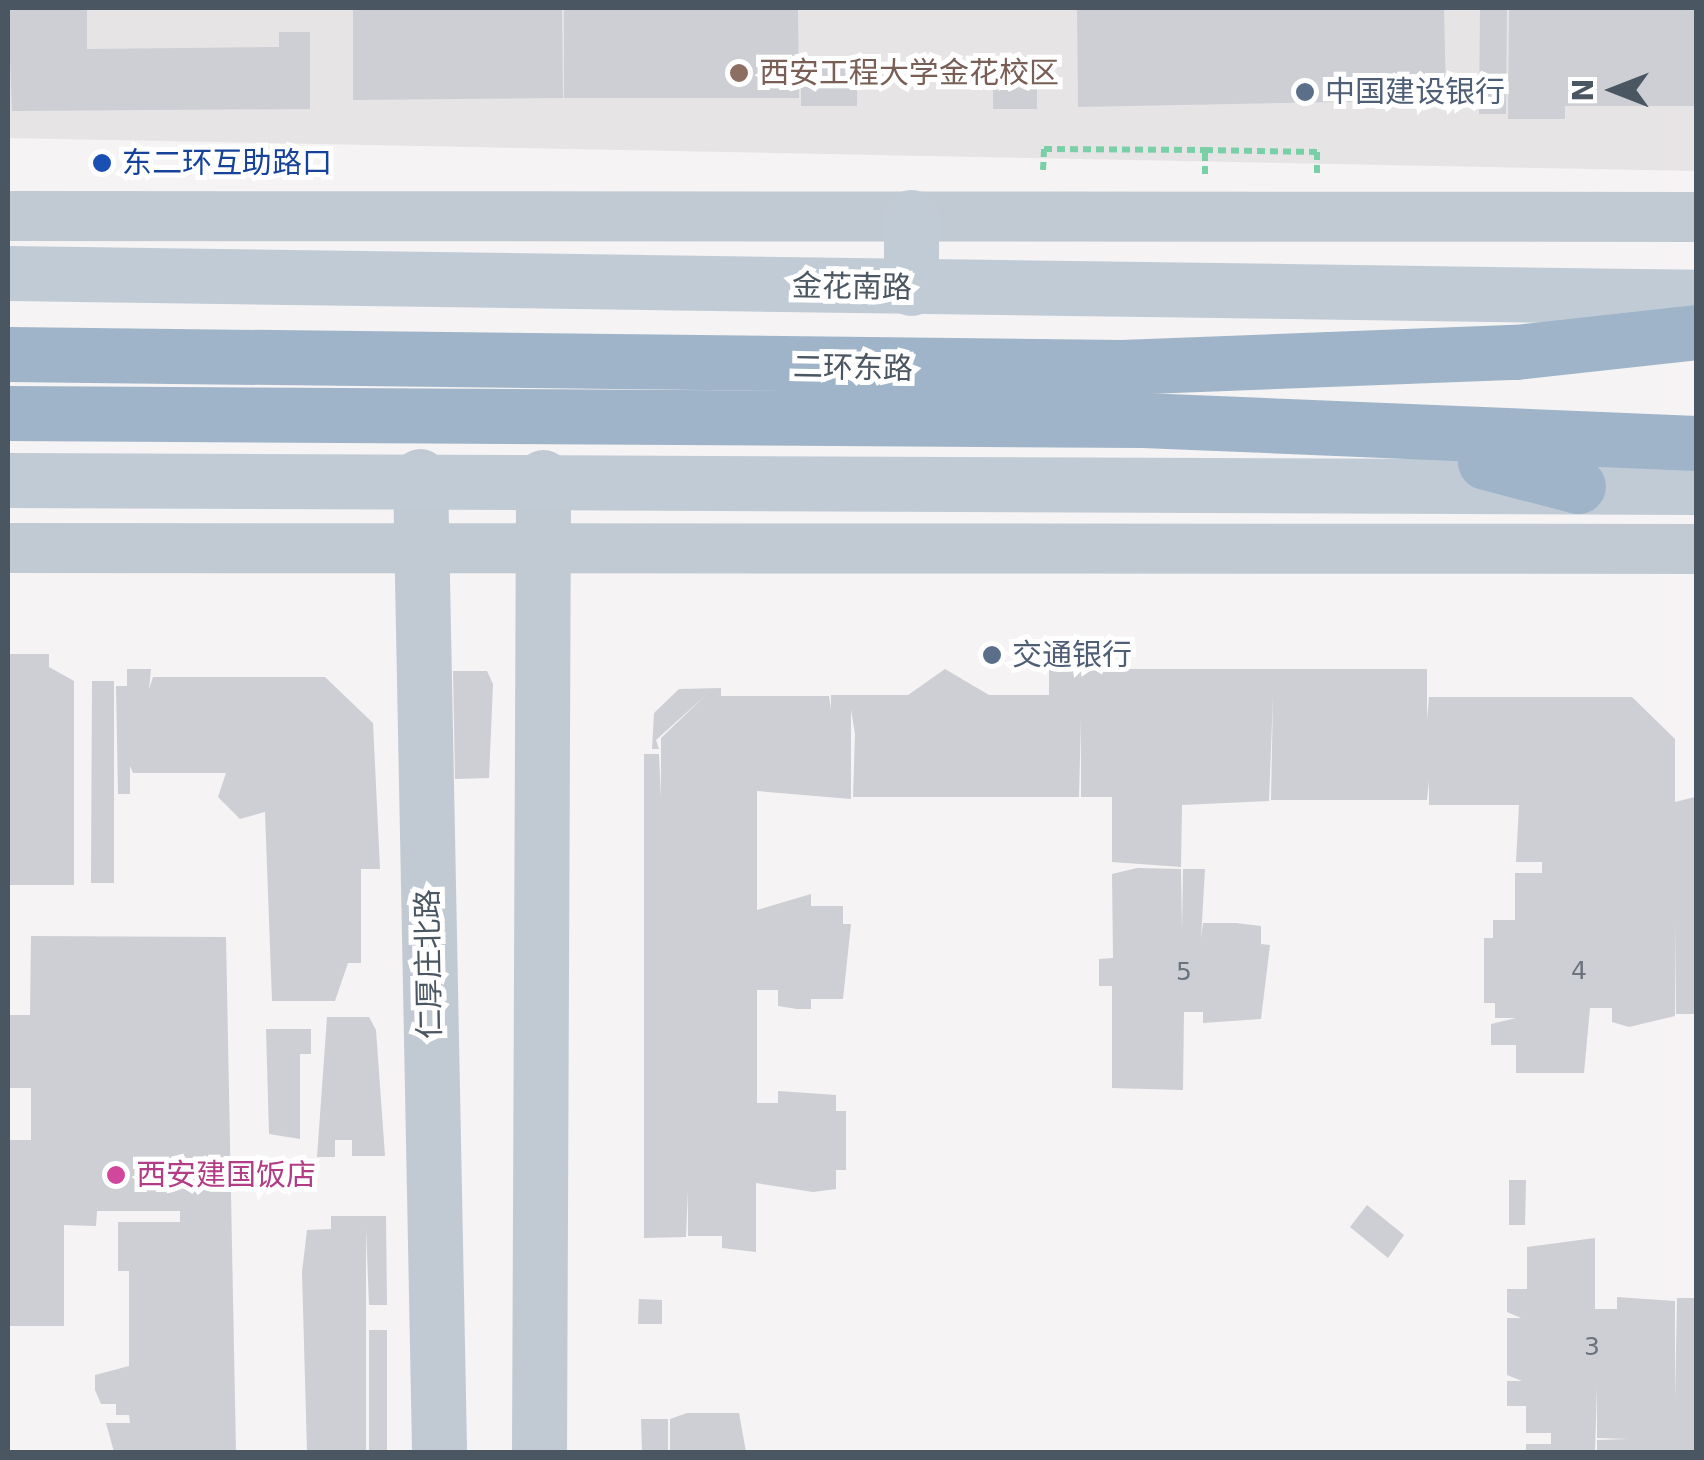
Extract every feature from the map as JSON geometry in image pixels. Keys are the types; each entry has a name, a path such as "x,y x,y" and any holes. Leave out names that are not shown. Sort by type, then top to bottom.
{"highway":[{"name":"二环东路","path":"8,413 893,393 1516,352 1696,332"},
{"name":"二环东路","path":"8,354 893,393 1371,432 1696,443"},
{"path":"1371,432 1578,486"}],"main road":[{"path":"911,217 911,288"},
{"name":"金花南路","path":"8,273 1696,297"},
{"path":"8,480 420,476 1696,487"}],"street":[{"path":"8,216 1696,217"},
{"name":"仁厚庄北路","path":"420,476 439,1452"},
{"path":"539,1452 543,477"},
{"path":"8,548 1696,549"}],"path":[{"path":"1044,149 1317,152"}],"shaded area":[{"name":"西安工程大学金花校区","path":"8,8 1696,8 1696,171 8,138"}],"building":[{"path":"8,8 87,8 87,49 279,47 279,32 310,32 310,109 12,111"},
{"path":"353,8 562,8 563,98 353,100"},
{"path":"564,8 798,8 799,98 564,98"},
{"path":"1444,8 1446,100 1078,107 1077,10"},
{"path":"1480,8 1507,8 1506,114 1479,114"},
{"path":"1509,8 1696,8 1696,106 1565,106 1565,119 1508,119"},
{"path":"801,63 857,63 857,106 801,106"},
{"path":"993,63 1037,66 1037,109 993,109"},
{"path":"8,654 49,654 49,667 74,681 74,885 8,885"},
{"path":"127,669 151,669 149,689 153,677 325,677 373,723 380,869 361,869 361,963 348,963 335,1001 272,1001 265,812 240,819 218,797 226,773 133,773 130,766 130,794 118,794 116,686 127,686"},
{"path":"945,669 989,695 1049,695 1049,669 1427,669 1427,720 1429,697 1632,697 1675,739 1675,802 1695,797 1694,1014 1676,1014 1675,922 1675,1016 1629,1027 1612,1022 1612,1008 1590,1008 1584,1073 1516,1073 1516,1045 1491,1045 1491,1024 1516,1018 1495,1018 1495,1003 1484,1003 1484,938 1493,938 1493,920 1515,920 1515,873 1542,873 1542,862 1516,862 1519,805 1429,805 1429,781 1427,800 1271,800 1273,696 1269,801 1182,805 1181,867 1112,862 1112,797 1081,797 1081,719 1079,797 853,797 855,734 851,709 851,799 757,791 757,910 811,894 811,906 843,906 843,924 851,924 843,999 811,999 811,1009 797,1009 778,1006 778,990 757,990 757,1103 778,1103 778,1091 836,1095 836,1111 846,1111 846,1170 836,1170 836,1189 813,1192 756,1183 756,1252 722,1248 722,1236 688,1236 688,1191 686,1237 644,1238 644,754 659,754 661,798 661,738 706,695 656,740 659,749 652,749 654,713 679,689 721,688 721,696 829,696 831,710 831,695 908,695"},
{"path":"453,671 487,671 493,684 489,778 455,779"},
{"path":"92,681 114,681 114,883 91,883"},
{"path":"1137,868 1181,869 1182,931 1183,869 1205,869 1201,939 1203,923 1236,923 1261,926 1261,944 1270,945 1261,1019 1203,1023 1203,1012 1184,1012 1183,1090 1112,1088 1112,986 1099,986 1099,959 1113,958 1112,874"},
{"name":"西安建国饭店","path":"31,936 226,937 236,1452 114,1452 106,1423 130,1423 129,1415 116,1415 116,1404 101,1404 95,1390 95,1375 129,1366 129,1271 118,1271 118,1222 180,1222 180,1211 97,1211 96,1226 64,1225 64,1326 8,1326 8,1140 31,1140 31,1088 8,1088 8,1015 30,1015"},
{"path":"327,1017 369,1017 376,1030 385,1156 352,1156 352,1140 335,1140 335,1157 317,1157"},
{"path":"266,1029 311,1029 311,1054 300,1054 300,1139 269,1134"},
{"path":"1509,1180 1526,1180 1525,1225 1509,1225"},
{"path":"1367,1205 1404,1235 1388,1258 1350,1227"},
{"path":"331,1216 386,1216 387,1305 369,1305 366,1228 366,1452 307,1452 302,1272 307,1230 331,1229"},
{"path":"1595,1238 1595,1309 1617,1309 1617,1297 1675,1301 1675,1401 1677,1298 1695,1298 1694,1452 1597,1452 1597,1440 1628,1439 1597,1438 1597,1386 1595,1452 1526,1452 1526,1444 1551,1444 1551,1433 1526,1433 1526,1406 1507,1406 1507,1381 1522,1381 1507,1375 1507,1318 1521,1318 1507,1312 1507,1289 1527,1289 1527,1247"},
{"path":"639,1299 662,1300 662,1324 638,1324"},
{"path":"369,1330 387,1330 387,1452 369,1452"},
{"path":"687,1413 739,1413 746,1452 670,1452 670,1419"},
{"path":"641,1419 668,1419 668,1452 642,1452"}],"place":[{"name":"西安工程大学金花校区","path":"739,73"},
{"name":"中国建设银行","path":"1305,92"},
{"name":"东二环互助路口","path":"102,163"},
{"name":"交通银行","path":"992,655"},
{"name":"西安建国饭店","path":"116,1175"}]}
